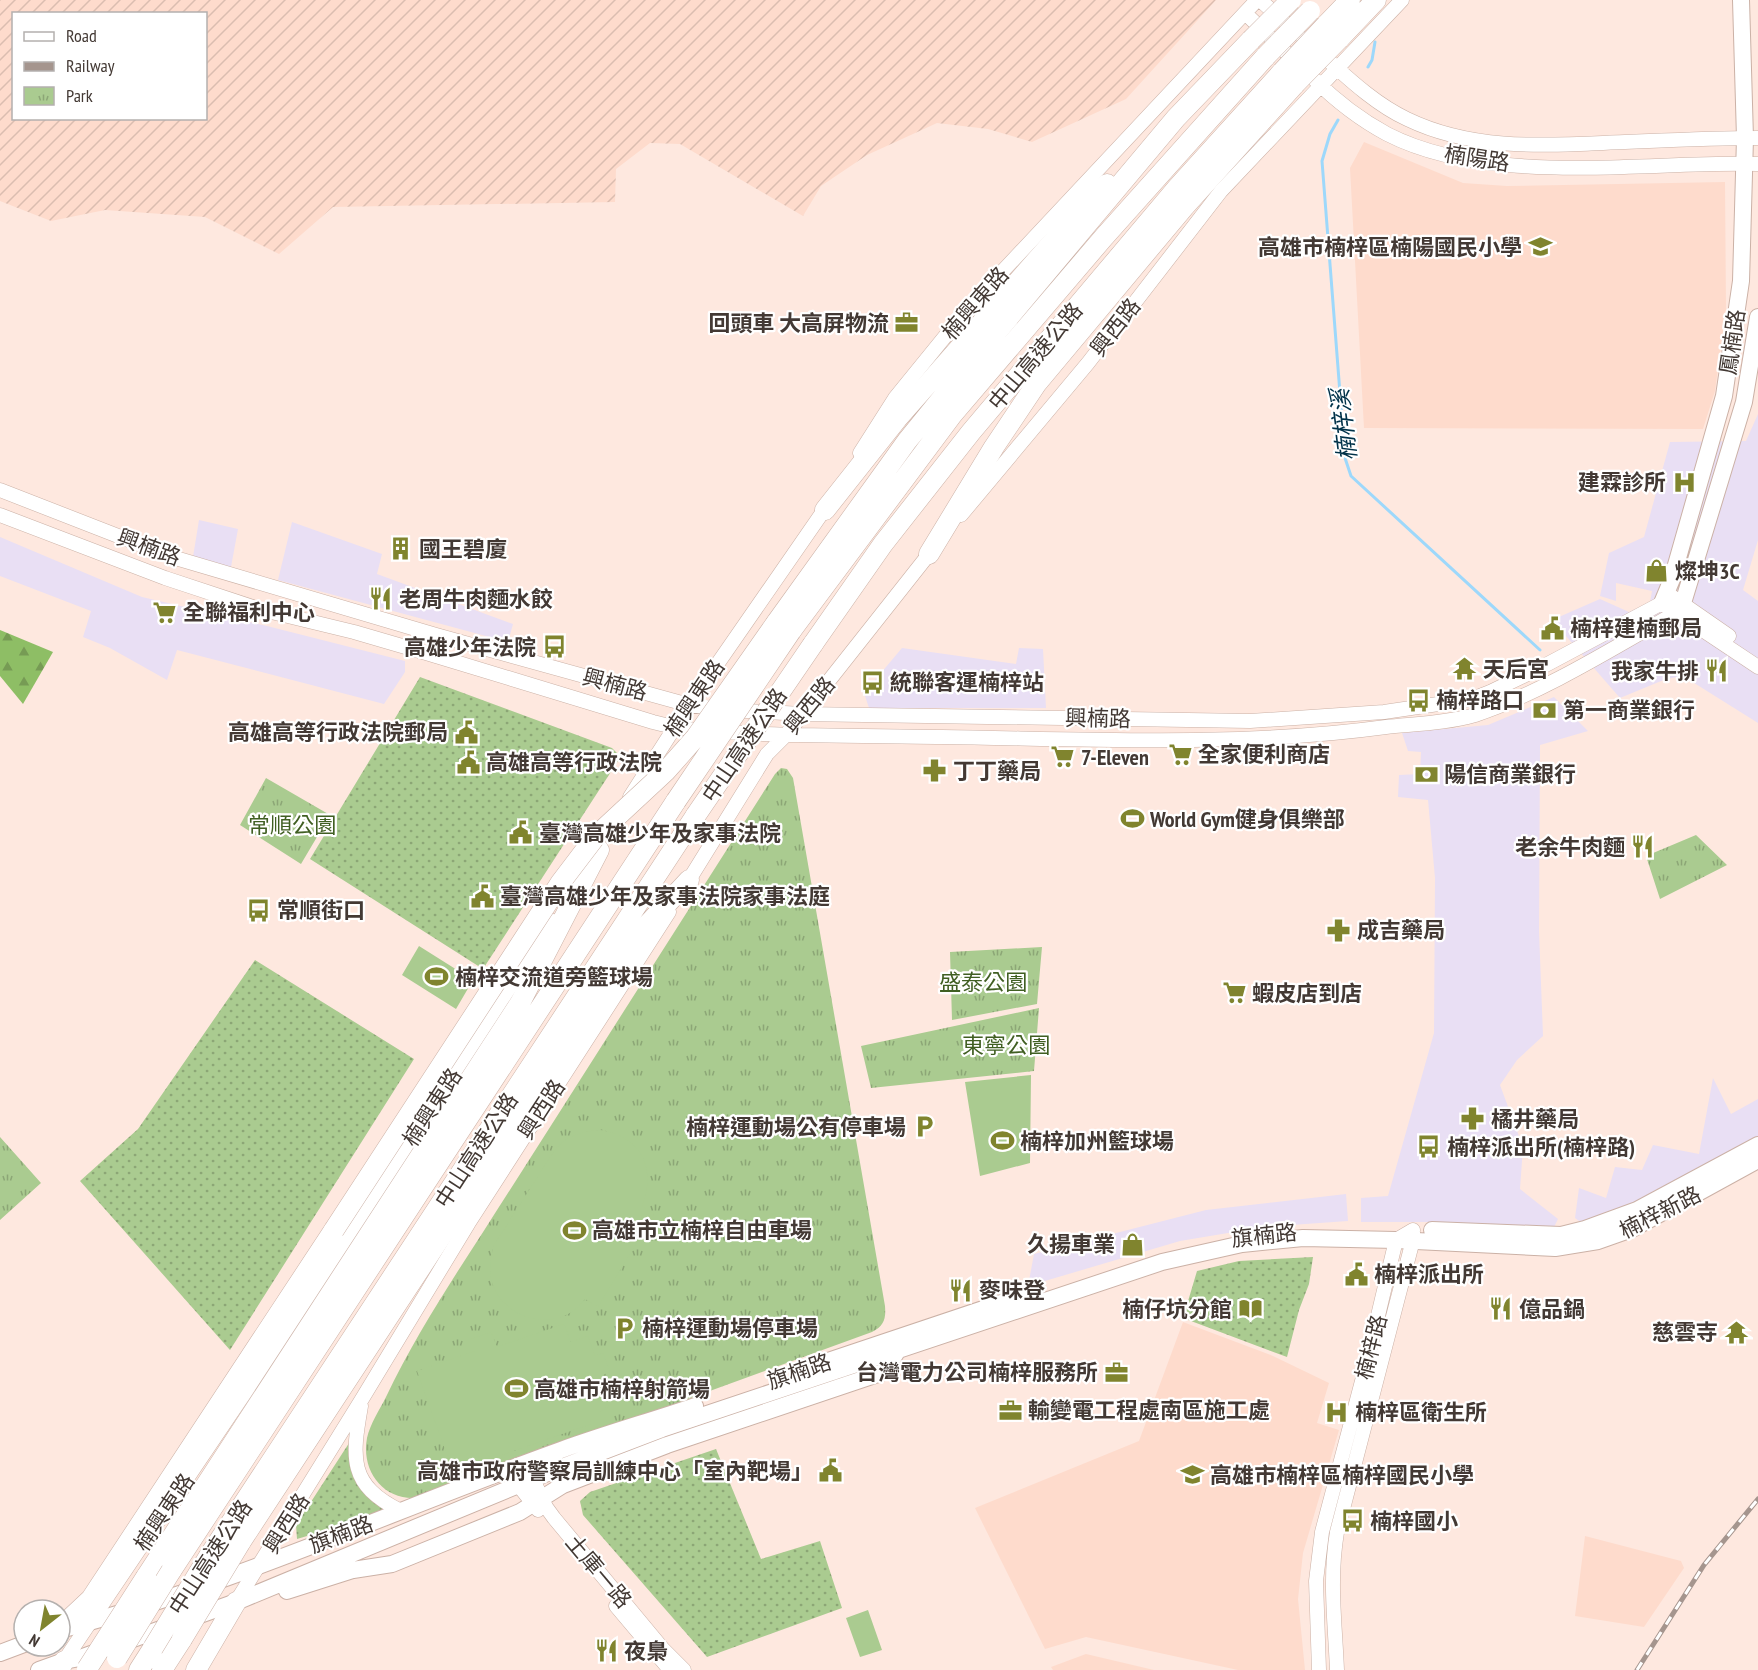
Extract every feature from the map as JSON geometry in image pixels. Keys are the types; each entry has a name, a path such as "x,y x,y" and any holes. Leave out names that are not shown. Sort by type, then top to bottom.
{"highway":[{"path":"825,510 897,419 1086,204 1176,118 1291,0"},
{"name":"中山高速公路","path":"139,1670 209,1556 286,1458 302,1413 696,815 883,544 971,432 1177,188 1289,78 1340,38 1350,0"},
{"path":"1340,38 1376,0"},
{"name":"中山高速公路","path":"114,1664 171,1571 284,1402 676,801 783,627 952,415 1104,237 1266,56 1315,5"},
{"path":"929,554 994,447 1037,383 1289,78"},
{"path":"72,1617 91,1599 572,866 596,836 666,771 696,737 783,627 921,424 1176,118"},
{"path":"86,1670 520,1003 599,850"},
{"path":"162,1670 240,1543 286,1458 320,1423 612,976 649,923 689,880"},
{"path":"196,1670 236,1602"}],"main road":[{"name":"鳳楠路","path":"1665,598 1724,396 1742,281 1751,138 1741,0"},
{"name":"鳳楠路","path":"1680,608 1687,593 1744,402 1758,317"},
{"name":"楠梓新路","path":"1558,1242 1630,1214 1758,1145"},
{"name":"楠梓新路","path":"1558,1242 1598,1241 1632,1229 1758,1160"},
{"name":"旗楠路","path":"72,1627 90,1623 258,1567 560,1450 1160,1252 1267,1232 1355,1228 1408,1237"},
{"name":"旗楠路","path":"39,1670 61,1666 236,1602 557,1469 706,1413 1162,1263 1242,1244 1303,1238 1408,1237 1558,1242"},
{"name":"旗楠路","path":"236,1602 298,1588 353,1570 392,1564 520,1512 563,1485 667,1445 884,1372 898,1350"}],"street":[{"name":"楠興東路","path":"61,1666 263,1366 599,850 647,769 825,510 895,398 969,307 1259,0"},
{"name":"楠陽路","path":"1259,0 1336,68 1373,97 1406,119 1455,137 1490,143 1532,146 1751,138"},
{"name":"興西路","path":"236,1602 468,1224 689,880 767,754 786,735 929,554 1088,363 1221,191 1336,68 1340,38 1378,24 1402,0"},
{"name":"楠陽路","path":"1245,13 1320,85 1358,116 1388,134 1413,145 1466,160 1486,163 1570,167 1751,164"},
{"name":"興楠路","path":"0,490 172,558 436,635 689,705 730,710 802,714 1250,722 1384,712 1472,699 1542,667 1665,598"},
{"name":"興楠路","path":"0,515 165,578 259,609 354,632 674,728 786,735 1077,739 1283,738 1472,716 1552,681 1680,608"},
{"path":"1665,598 1758,656"},
{"path":"1680,608 1758,667"},
{"name":"楠梓路","path":"1319,1670 1316,1581 1322,1532 1366,1365 1408,1237"},
{"name":"楠梓路","path":"1337,1670 1331,1587 1332,1558 1408,1237"},
{"path":"362,1399 355,1449 360,1475 367,1488 376,1496 401,1511"},
{"name":"土庫一路","path":"519,1466 538,1502 656,1656 670,1670"},
{"name":"土庫一路","path":"538,1502 554,1518 663,1649 684,1670"}],"shaded area":[{"path":"0,0 1216,0 1126,99 1032,142 988,129 937,123 867,155 821,186 803,216 680,144 650,143 616,169 615,202 333,207 279,254 205,217 105,210 51,221 0,201"},
{"name":"高雄市楠梓區楠陽國民小學","path":"1364,142 1463,183 1507,186 1725,182 1726,309 1715,391 1703,429 1364,428 1350,168"},
{"path":"1758,414 1758,540 1743,590 1758,601 1758,723 1683,676 1666,679 1620,698 1552,620 1600,599 1629,612 1650,602 1652,591 1616,583 1616,601 1600,596 1609,553 1644,537 1670,442 1746,441"},
{"path":"199,520 238,529 231,567 193,557"},
{"path":"292,522 382,554 377,574 513,624 508,642 278,580"},
{"path":"0,537 142,597 405,661 405,672 384,704 177,650 167,680 110,648 83,637 91,611 0,576"},
{"path":"902,648 1016,664 1019,648 1043,649 1046,708 869,708 864,693"},
{"path":"1554,697 1588,731 1540,745 1539,931 1543,1036 1517,1060 1500,1085 1523,1147 1520,1189 1558,1219 1552,1231 1439,1222 1361,1222 1361,1198 1388,1196 1434,1033 1435,878 1428,800 1398,797 1399,775 1420,774 1421,752 1408,751 1402,733 1488,725"},
{"path":"1713,1078 1731,1114 1758,1099 1758,1136 1624,1211 1582,1223 1575,1218 1579,1188 1606,1198 1615,1167 1642,1170 1653,1145 1699,1154"},
{"path":"1346,1194 1348,1221 1264,1227 1180,1241 1028,1286 1034,1254 1206,1210"},
{"name":"高雄市楠梓區楠梓國民小學","path":"1183,1322 1273,1356 1329,1383 1317,1423 1339,1430 1303,1553 1298,1599 1305,1670 1238,1670 1086,1637 1045,1649 975,1508 1139,1441"},
{"path":"1585,1536 1681,1561 1684,1568 1644,1627 1575,1616"},
{"path":"1086,1654 1154,1670 1053,1670 1051,1667"}],"green space":[{"path":"0,630 53,652 23,704 0,676"},
{"path":"420,677 612,748 617,753 618,761 483,969 310,859"},
{"path":"781,768 787,769 793,778 885,1306 883,1322 872,1332 416,1498 393,1494 376,1481 371,1472 367,1461 367,1438 408,1353 775,774"},
{"name":"常順公園","path":"266,778 330,815 301,864 240,825"},
{"path":"1696,835 1727,865 1660,899 1646,856"},
{"name":"楠梓交流道旁籃球場","path":"419,946 473,980 456,1009 402,975"},
{"name":"盛泰公園","path":"1042,947 1037,1004 952,1020 950,952"},
{"path":"255,960 414,1059 230,1350 80,1181 138,1129"},
{"name":"東寧公園","path":"1039,1008 1034,1071 871,1088 861,1046"},
{"name":"楠梓加州籃球場","path":"1031,1075 1030,1163 980,1176 965,1082"},
{"name":"高雄市立楠梓自由車場","path":"601,1130 626,1139 642,1156 648,1179 642,1206 654,1214 598,1307 585,1299 573,1311 556,1318 544,1320 521,1314 501,1300 495,1290 490,1269 494,1245 556,1148 577,1134"},
{"path":"0,1137 41,1183 0,1220"},
{"path":"1313,1257 1309,1284 1299,1310 1287,1357 1183,1318 1197,1271 1239,1261"},
{"name":"高雄市楠梓射箭場","path":"564,1324 571,1342 588,1336 595,1356 603,1353 610,1372 603,1375 613,1403 599,1415 590,1418 591,1424 453,1472 417,1371 475,1351 471,1339 491,1332 497,1347"},
{"path":"351,1440 384,1513 297,1539 296,1525"},
{"path":"716,1449 761,1559 820,1541 842,1608 707,1657 583,1515 580,1501 590,1492"},
{"path":"868,1610 882,1650 860,1657 846,1618"}],"waterway":[{"name":"楠梓溪","path":"1368,67 1372,60 1375,42"},
{"name":"楠梓溪","path":"1338,120 1330,134 1322,161 1345,458 1351,476 1540,650"}],"railway":[{"path":"1637,1670 1704,1565 1758,1499"}],"place":[{"name":"高雄市楠梓區楠陽國民小學","path":"1540,247"},
{"name":"回頭車 大高屏物流","path":"907,323"},
{"name":"建霖診所","path":"1684,482"},
{"name":"國王碧廈","path":"401,549"},
{"name":"燦坤3C","path":"1657,571"},
{"name":"老周牛肉麵水餃","path":"381,599"},
{"name":"全聯福利中心","path":"165,612"},
{"name":"楠梓建楠郵局","path":"1552,628"},
{"name":"高雄少年法院","path":"554,647"},
{"name":"天后宮","path":"1465,669"},
{"name":"我家牛排","path":"1717,671"},
{"name":"統聯客運楠梓站","path":"872,682"},
{"name":"楠梓路口","path":"1418,700"},
{"name":"第一商業銀行","path":"1545,710"},
{"name":"高雄高等行政法院郵局","path":"466,732"},
{"name":"全家便利商店","path":"1180,754"},
{"name":"7-Eleven","path":"1063,757"},
{"name":"高雄高等行政法院","path":"468,762"},
{"name":"丁丁藥局","path":"935,771"},
{"name":"陽信商業銀行","path":"1426,774"},
{"name":"World Gym健身俱樂部","path":"1132,819"},
{"name":"臺灣高雄少年及家事法院","path":"521,833"},
{"name":"老余牛肉麵","path":"1643,847"},
{"name":"臺灣高雄少年及家事法院家事法庭","path":"482,896"},
{"name":"常順街口","path":"259,910"},
{"name":"成吉藥局","path":"1339,930"},
{"name":"楠梓交流道旁籃球場","path":"437,977"},
{"name":"蝦皮店到店","path":"1234,993"},
{"name":"橘井藥局","path":"1473,1119"},
{"name":"楠梓運動場公有停車場","path":"924,1127"},
{"name":"楠梓加州籃球場","path":"1002,1141"},
{"name":"楠梓派出所(楠梓路)","path":"1429,1147"},
{"name":"高雄市立楠梓自由車場","path":"574,1230"},
{"name":"久揚車業","path":"1133,1244"},
{"name":"楠梓派出所","path":"1356,1274"},
{"name":"麥味登","path":"961,1290"},
{"name":"楠仔坑分館","path":"1250,1309"},
{"name":"億品鍋","path":"1501,1309"},
{"name":"楠梓運動場停車場","path":"624,1328"},
{"name":"慈雲寺","path":"1736,1332"},
{"name":"台灣電力公司楠梓服務所","path":"1116,1372"},
{"name":"高雄市楠梓射箭場","path":"516,1389"},
{"name":"輸變電工程處南區施工處","path":"1010,1410"},
{"name":"楠梓區衛生所","path":"1337,1412"},
{"name":"高雄市政府警察局訓練中心「室內靶場」","path":"831,1471"},
{"name":"高雄市楠梓區楠梓國民小學","path":"1192,1475"},
{"name":"楠梓國小","path":"1352,1521"},
{"name":"夜梟","path":"606,1651"}]}
